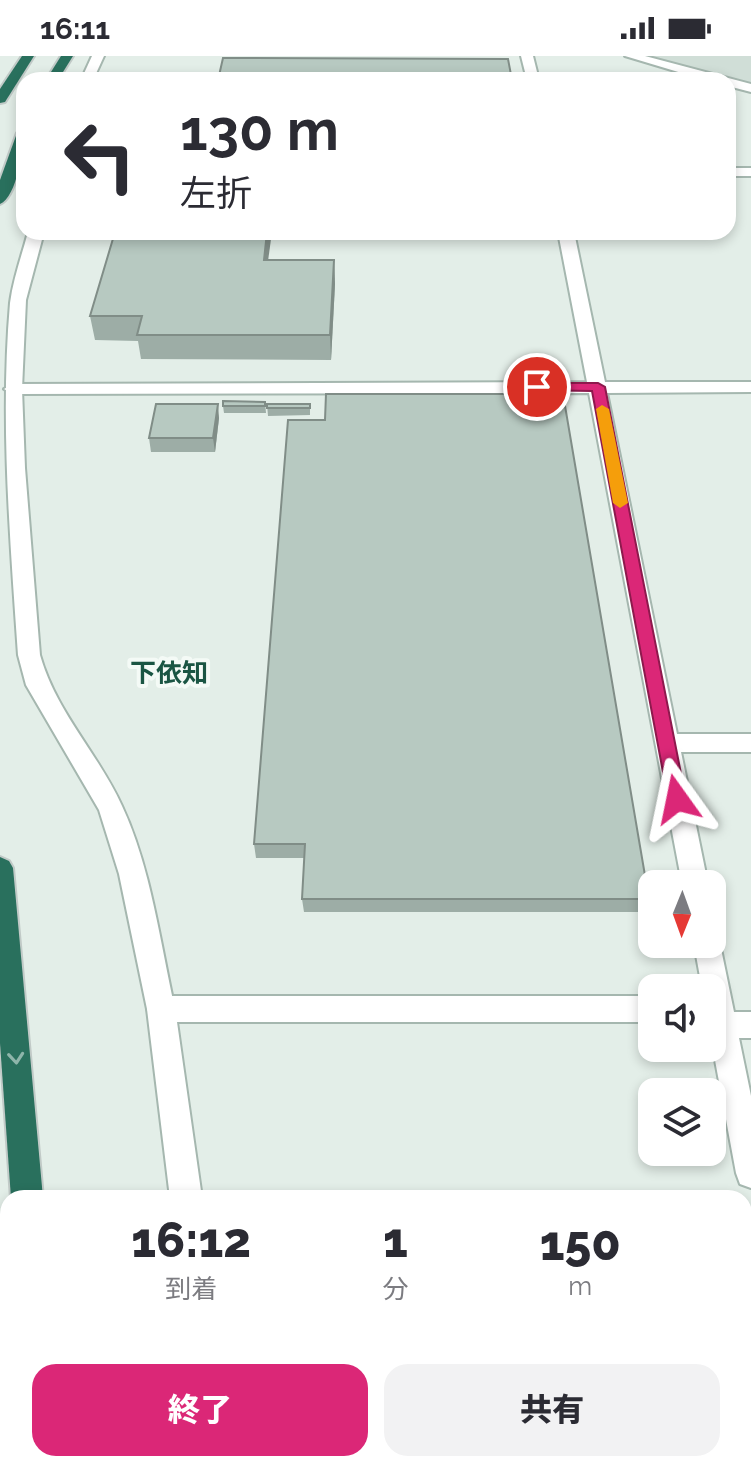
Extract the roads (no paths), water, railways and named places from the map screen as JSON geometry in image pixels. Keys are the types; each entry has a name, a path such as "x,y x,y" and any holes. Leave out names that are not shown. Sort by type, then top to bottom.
{"highway":[{"path":"0,99 16,74"},
{"path":"0,200 16,155"},
{"path":"0,868 26,1190"}],"street":[{"path":"631,56 690,72"},
{"path":"34,240 18,300 8,469 29,655 37,685 111,808 132,874 161,1009 185,1190"},
{"path":"568,240 692,870"},
{"path":"13,389 751,387"},
{"path":"666,743 751,743"},
{"path":"161,1009 638,1009"},
{"path":"726,1017 751,1173"}],"district":[{"name":"下依知","path":"169,673"}]}
